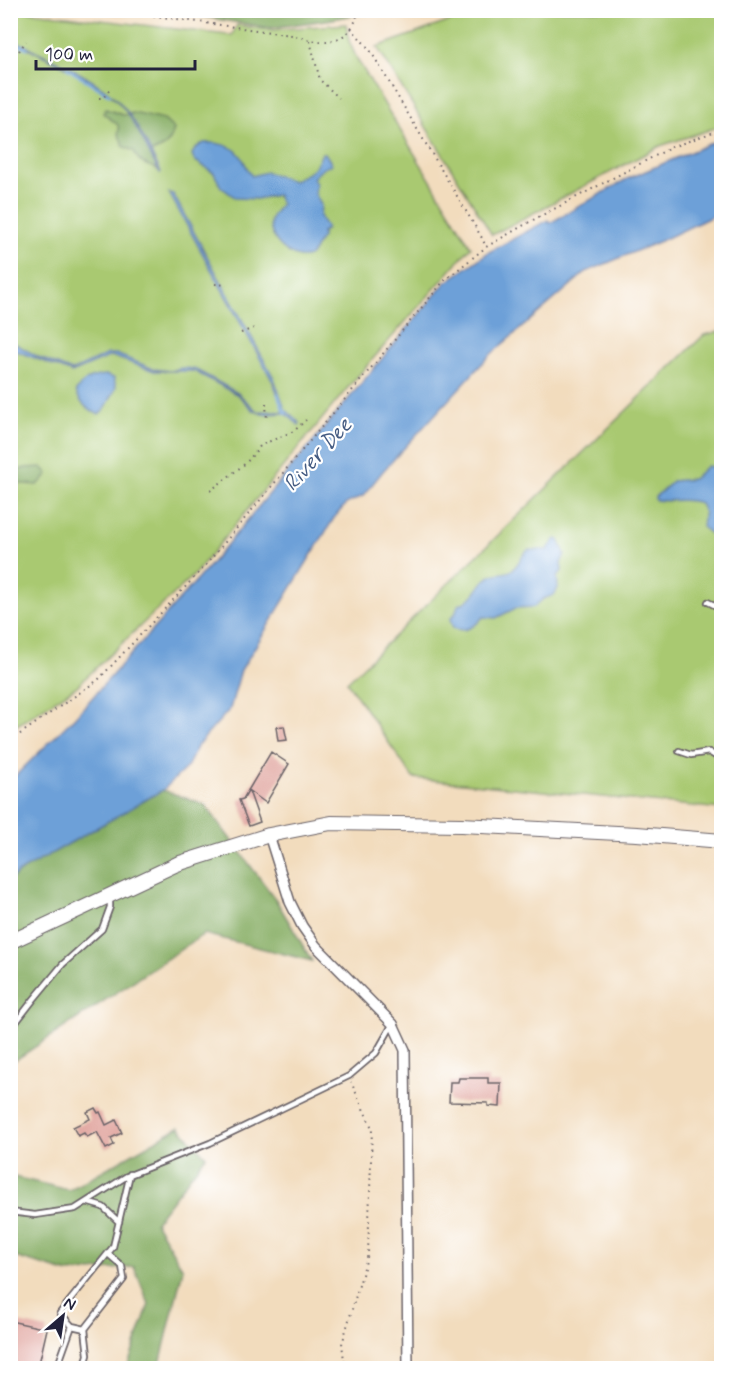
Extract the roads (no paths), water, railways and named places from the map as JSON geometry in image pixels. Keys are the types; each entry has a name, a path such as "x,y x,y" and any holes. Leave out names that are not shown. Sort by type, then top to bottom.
{"main road":[{"path":"10,942 177,864 269,835 331,823 461,825 722,841"}],"street":[{"path":"269,835 290,902 302,926 316,946 393,1024 405,1050 408,1368"}],"lane":[{"path":"708,602 722,609"},
{"path":"679,751 691,755 709,752 722,760"},
{"path":"10,1030 63,964 102,929 110,907 110,895"},
{"path":"10,1212 35,1215 75,1209 130,1174 210,1143 348,1076 376,1053 393,1024"},
{"path":"85,1329 72,1326 60,1312 113,1247 130,1174"},
{"path":"86,1202 103,1207 119,1222"},
{"path":"84,1368 88,1355 85,1329 124,1279 122,1266 108,1254"},
{"path":"57,1368 72,1326"}],"water":[{"path":"10,18 18,42 86,77 111,95 86,78 16,43"},
{"path":"111,95 121,104 127,111 138,128 160,173 137,128"},
{"name":"River Dee","path":"721,139 721,212 665,239 586,272 489,356 383,471 363,496 346,504 334,518 241,670 230,709 198,745 187,767 163,790 19,872 11,879 11,780 75,717 210,565 445,283 489,252 548,220 550,223 627,179"},
{"path":"204,143 218,144 233,149 242,157 252,176 266,172 293,181 311,171 322,153 325,153 332,164 322,169 313,178 316,184 315,193 321,205 320,216 327,229 322,232 322,237 311,255 303,257 289,253 282,248 273,235 272,218 281,204 277,195 257,199 236,198 221,187 214,173 194,160 192,154"},
{"path":"169,193 173,194 274,378 285,409 300,423 299,425 285,413 262,414 253,410 238,395 194,371 170,371 182,368 195,369 238,393 257,411 284,412 273,382"},
{"path":"11,341 38,357 72,371 108,354 116,354 154,369 170,371 154,371 111,356 72,373 17,351 11,352"},
{"path":"106,375 114,378 116,388 105,409 99,414 84,406 76,391 89,379"},
{"path":"707,466 718,468 722,474 721,527 711,534 702,527 704,513 700,503 688,500 655,500 655,497 672,481 693,479"},
{"path":"556,539 559,540 565,554 561,563 562,571 557,577 558,588 554,595 543,599 534,607 516,608 496,618 483,617 474,626 466,629 453,628 450,619 455,614 458,605 469,599 486,579 492,575 511,571 528,550 547,550"}],"waterway":[{"path":"10,25 16,43 27,48"},
{"path":"67,68 110,95"},
{"path":"278,394 286,413"}]}
